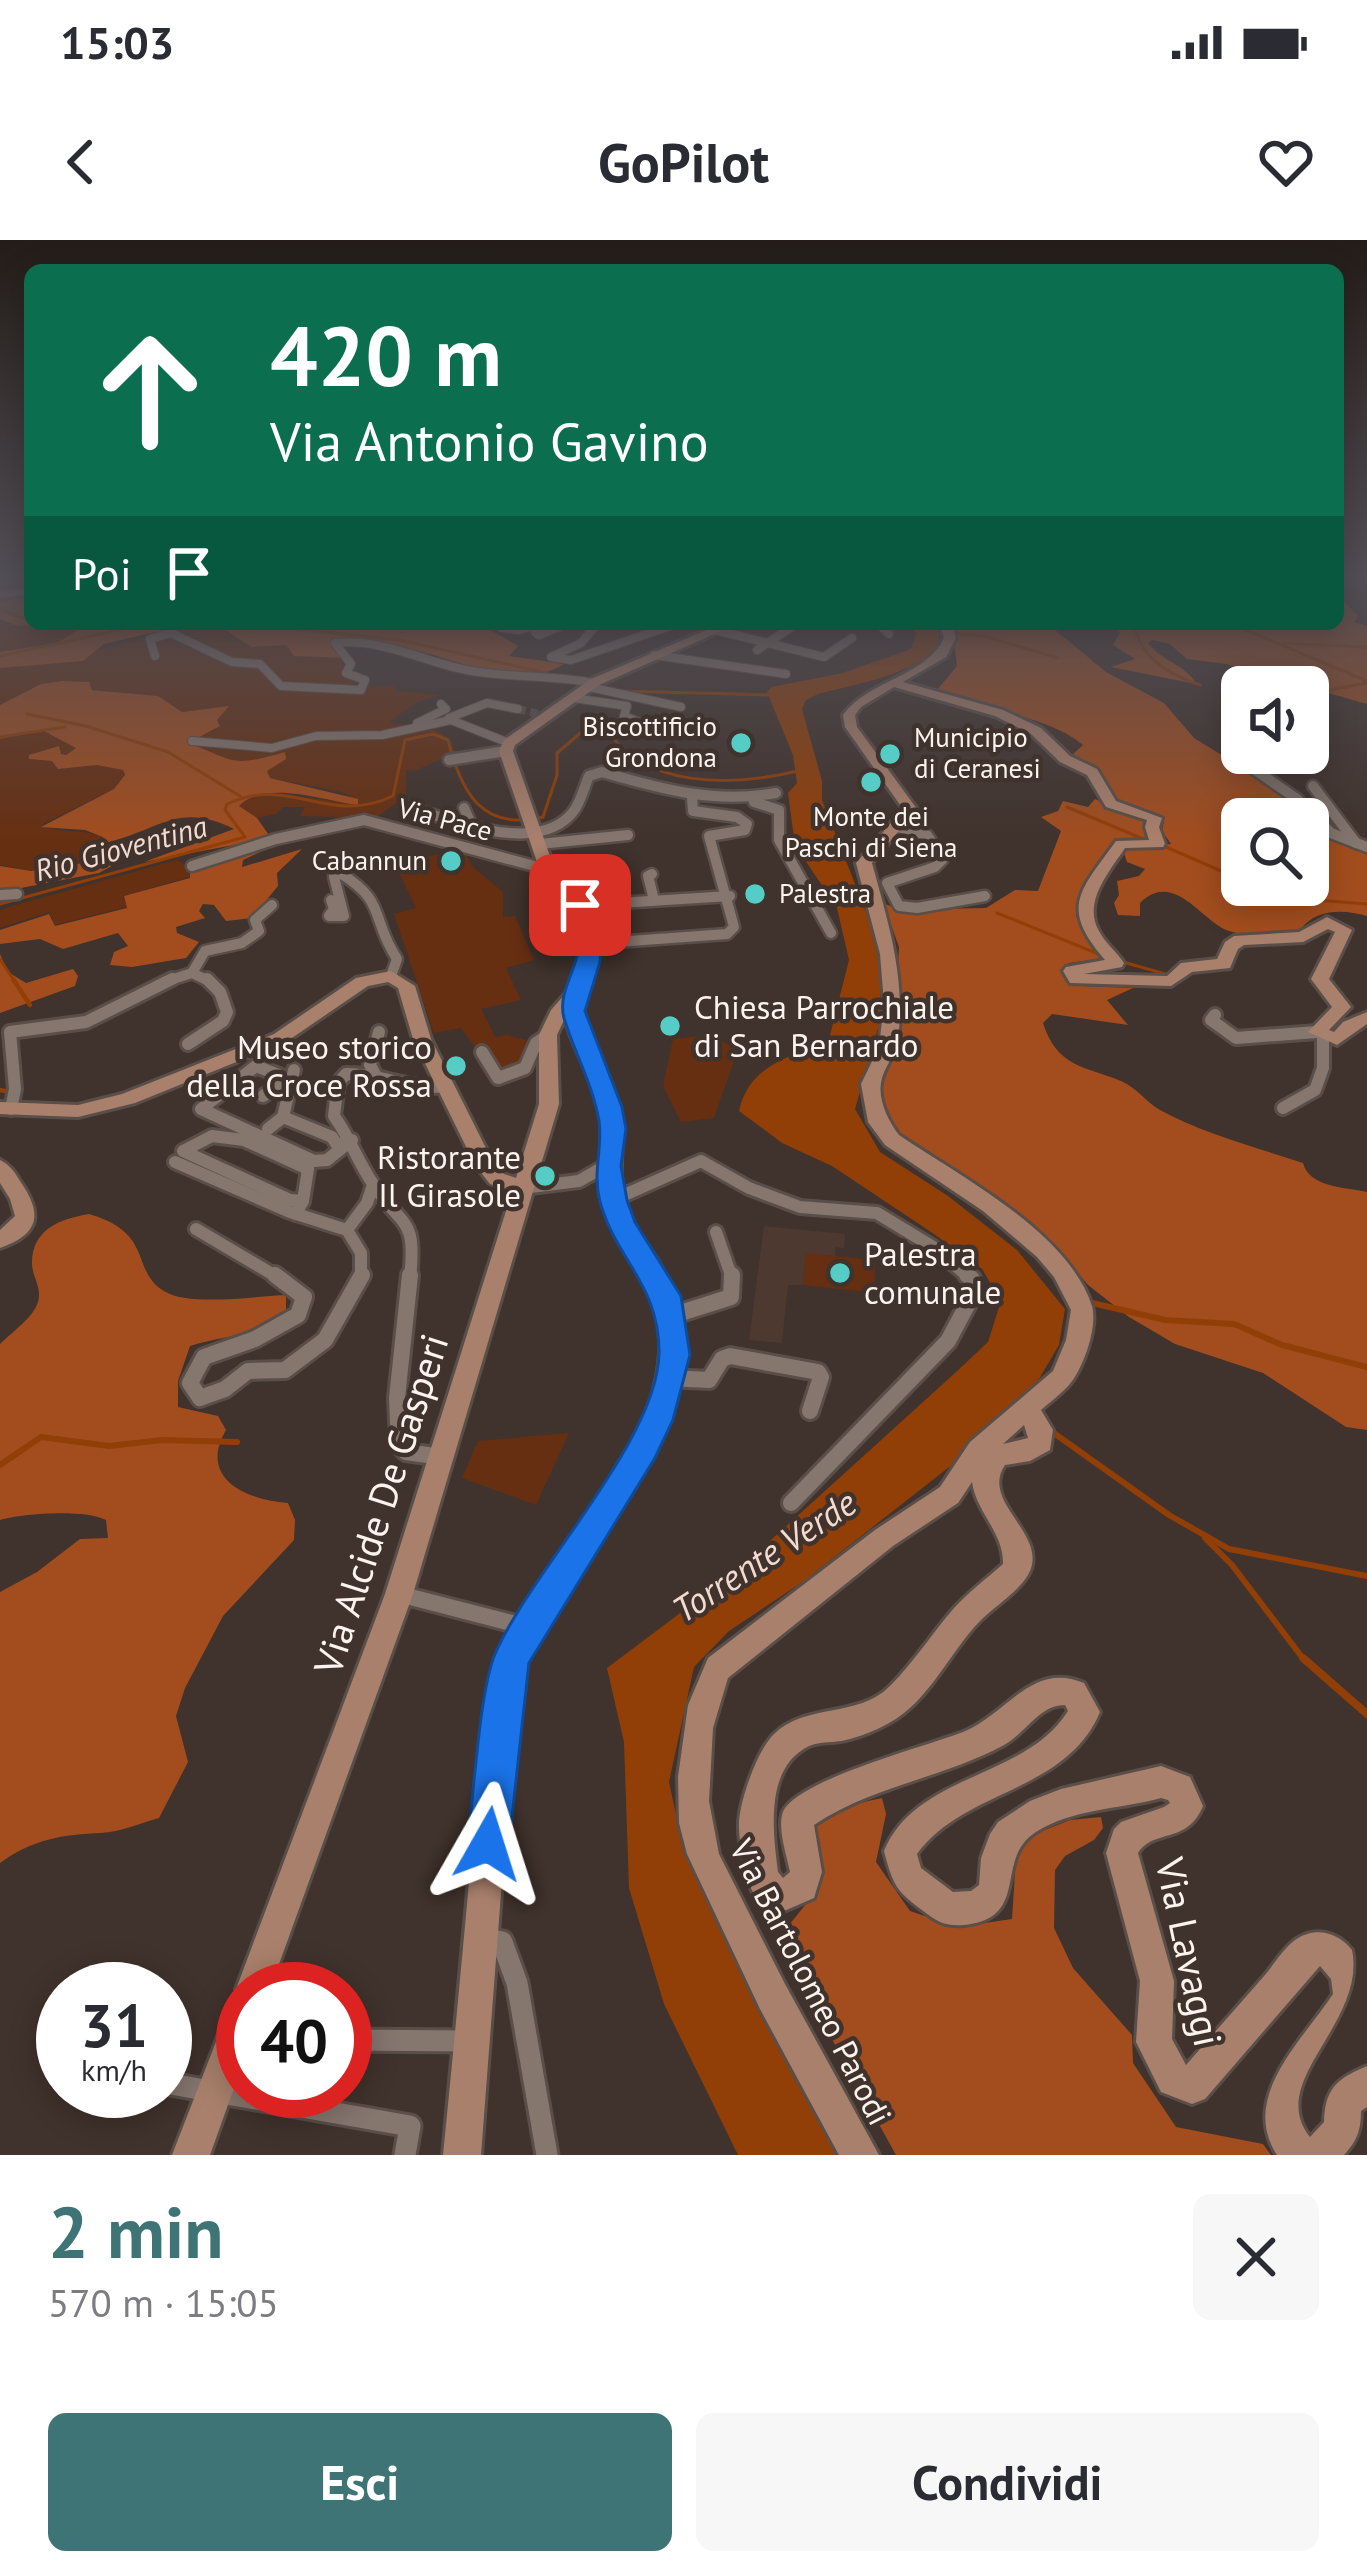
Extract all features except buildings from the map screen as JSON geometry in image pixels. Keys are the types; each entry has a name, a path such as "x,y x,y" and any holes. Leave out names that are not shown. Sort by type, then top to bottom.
{"main road":[{"path":"462,2155 479,1936 511,1662 527,1627 643,1448 675,1355 666,1296 622,1224 613,1200 608,1166 613,1129 573,1011 589,962 591,925 549,870 507,747 592,685 635,664"},
{"path":"897,827 909,805 851,727 848,715 857,704 925,664"},
{"path":"892,683 947,696 1036,731 1065,759 1092,772 1111,804 1155,818 1152,827 1158,844 1121,844 1087,897 1084,910 1091,933 1116,963 1072,970 1073,977 1084,982 1171,981 1186,967 1224,964 1240,940 1294,939 1331,922 1344,930 1320,979 1342,1011 1319,1025 1320,1035 1340,1038 1349,1026 1367,1018"},
{"name":"Via Bartolomeo Parodi","path":"860,2155 796,2044 699,1840 694,1779 705,1698 711,1679 730,1657 790,1616 884,1538 949,1496 980,1450 1062,1377 1078,1340 1082,1310 1046,1252 990,1206 892,1141 874,1113 872,1084 888,1047 892,1003 888,954 864,862 872,848 897,827"},
{"path":"6,1109 78,1111 128,1100 280,1038 336,996 368,979 391,976 406,986 422,1039 485,1165 497,1179 522,1188"},
{"path":"549,1040 560,1010 575,994"},
{"path":"549,1040 568,1035 585,1045"},
{"name":"Via Alcide De Gasperi","path":"263,1962 399,1594 442,1457 549,1104 549,1040"},
{"path":"0,1167 25,1205 27,1218 21,1230 0,1240"},
{"name":"Via Lavaggi","path":"1027,1410 1041,1430 1041,1443 997,1456 983,1475 982,1488 1018,1544 1017,1569 968,1613 920,1678 881,1712 847,1726 807,1730 785,1745 770,1766 755,1821 763,1877 771,1890 784,1895 802,1886 806,1872 797,1818 820,1800 872,1775 928,1762 994,1733 1039,1696 1069,1690 1084,1706 1079,1728 1034,1762 926,1819 902,1839 897,1861 905,1877 948,1909 982,1905 994,1894 1000,1844 1037,1814 1162,1782 1179,1788 1187,1806 1183,1815 1171,1823 1137,1828 1123,1842 1157,1981 1154,2042 1174,2080 1192,2086 1307,1952 1325,1948 1338,1957 1347,1970 1350,1998 1303,2066 1280,2111 1282,2132 1300,2155"},
{"path":"1319,2155 1342,2130 1343,2102 1367,2084"},
{"path":"191,2155 216,2088"}],"street":[{"path":"260,664 280,686 334,692 361,690 365,680 346,674 351,664"},
{"path":"451,664 472,671 547,674 681,707"},
{"path":"719,664 786,674"},
{"path":"574,698 627,706 624,716 639,722"},
{"path":"441,704 446,709 418,724 487,703 518,709"},
{"path":"192,742 272,748 316,736 382,735 454,720 507,747"},
{"path":"454,759 507,747"},
{"path":"536,833 572,813 589,776 602,772 692,797 776,793"},
{"path":"1266,774 1326,830 1362,845"},
{"path":"1313,786 1362,845"},
{"path":"692,797 693,811 746,821 745,830 709,836 728,896 734,927 727,934 616,939 612,908 619,903 728,896"},
{"path":"737,798 778,810 779,841 832,933"},
{"path":"404,807 496,834 628,836"},
{"path":"464,808 472,826"},
{"name":"Via Pace","path":"192,866 276,839 364,820 549,870"},
{"path":"897,827 927,835 944,859 935,867 886,883 899,906 913,911 953,898 985,896"},
{"path":"331,900 334,909 329,916 342,918 345,914 334,877 343,873 372,897 380,913 379,931 398,959 391,976"},
{"path":"652,874 648,876 654,900"},
{"path":"0,895 17,894"},
{"path":"192,973 199,955 211,946 242,945 254,939 260,931 255,920 272,905"},
{"path":"6,1109 17,1096 7,1052 10,1032 25,1026 56,1028 85,1022 192,973 208,978 219,989 227,1012 223,1021 188,1044"},
{"path":"1215,1015 1211,1020 1236,1038 1320,1035 1322,1068 1315,1090 1282,1108"},
{"path":"376,1076 370,1065 380,1032"},
{"path":"482,1052 499,1078 525,1071 532,1064 536,1042 549,1040"},
{"path":"263,1096 280,1079 256,1066 201,1108 314,1161 327,1160 352,1140"},
{"path":"268,1129 283,1117 294,1070"},
{"path":"442,1457 406,1453 399,1445 399,1374 415,1251 403,1217 373,1185 352,1140 334,1117 338,1083 346,1073 376,1076 410,1088 445,1086"},
{"path":"283,1117 332,1137 337,1144 352,1140"},
{"path":"207,1134 227,1134 308,1169 299,1207 184,1151 207,1134"},
{"path":"613,1200 700,1161 800,1208 877,1213 933,1247 972,1280 974,1292 961,1319 932,1360 791,1503"},
{"path":"175,1162 299,1207 347,1230 361,1253 362,1276 325,1340 285,1370 248,1371 225,1390 200,1398 190,1383 204,1357 255,1339 298,1315 304,1297 196,1228"},
{"path":"522,1188 578,1181 608,1166"},
{"path":"347,1230 368,1203 373,1185"},
{"path":"671,1316 731,1297 732,1269 716,1232"},
{"path":"669,1378 709,1380 722,1359 730,1356 818,1372 821,1377 810,1412"},
{"path":"399,1594 527,1627"},
{"path":"479,1936 502,1942 517,1983 548,2155"},
{"path":"372,2040 470,2041"},
{"path":"192,2089 410,2126 405,2155"}],"shaded area":[{"path":"342,664 343,675 358,682 346,686 394,686 397,691 440,695 418,702 389,722 435,730 450,739 455,752 417,770 406,770 406,796 375,818 300,816 305,807 283,807 276,814 257,818 238,806 247,797 272,793 358,804 346,793 270,778 267,771 273,755 229,760 187,743 216,729 228,706 182,712 158,696 41,684 0,705 0,668"},
{"path":"464,664 563,664 529,675"},
{"path":"957,664 1097,664 1164,703 1194,738 1221,755 1221,774 1253,774 1288,798 1221,798 1221,906 1329,906 1329,836 1367,852 1367,916 1330,912 1300,930 1240,933 1222,928 1184,899 1163,892 1140,903 1140,916 1118,915 1114,903 1119,895 1117,881 1139,876 1145,869 1127,862 1123,850 1171,844 1162,831 1164,820 1153,812 1121,805 1101,774 1071,756 1083,745 1068,735 937,690"},
{"path":"1175,664 1196,684 1111,667"},
{"path":"1227,664 1367,664 1367,704 1329,693 1329,666"},
{"path":"89,682 92,690 158,696 182,712 229,706 217,720 220,726 188,743 234,760 285,752 286,759 267,771 270,778 358,799 358,805 296,794 264,794 239,806 257,818 271,838 144,862 234,829 215,821 183,818 105,843 103,837 85,830 41,827 114,789 125,775 123,770 97,765 58,769 52,761 29,759 29,755 59,746 66,755 76,748 42,730 0,739 0,705 41,684"},
{"path":"43,730 77,747 66,755 30,759 52,761 59,769 97,765 123,770 124,780 114,789 41,825 95,834 105,843 90,862 31,871 0,865 0,739"},
{"path":"1095,799 1146,820 1152,843 1117,841 1096,866 1076,916 1105,958 1069,963 1061,973 1083,986 1133,988 1107,1000 1128,1025 1052,1014 1043,1023 1049,1038 1073,1063 1126,1084 1177,1119 1303,1163 1320,1181 1367,1192 1367,1430 1346,1427 1263,1373 1175,1344 1129,1317 1088,1285 1057,1248 894,1135 881,1089 893,1054 899,947 883,903 912,915 933,909 986,908 1015,890 1038,891 1061,831 1041,817 1058,811 1063,801 1088,807"},
{"path":"327,832 243,860 242,867 302,849 277,873 278,886 252,918 226,921 214,905 203,904 199,911 205,918 176,927 177,933 199,942 186,958 132,967 110,965 114,952 128,946 118,933 63,949 40,939 0,944 0,930 49,914 55,926 127,908 124,896 190,878 190,870 226,855"},
{"path":"463,850 473,867 503,892 503,917 515,916 534,960 506,968 521,1000 481,1009 495,1037 507,1035 536,1043 532,1064 498,1078 461,1028 434,1033 394,914 416,908 394,863"},
{"path":"177,860 186,865 190,877 123,896 127,907 55,925 49,912 0,928 0,911 5,908"},
{"path":"119,862 99,873 0,892 0,866 31,871"},
{"path":"0,954 8,972 26,983 73,969 78,976 75,986 0,1013"},
{"path":"709,1035 738,1049 714,1118 681,1122 663,1086 673,1039"},
{"path":"89,1214 124,1231 154,1283 175,1296 205,1300 286,1295 286,1310 263,1326 190,1346 178,1381 178,1407 218,1416 226,1430 219,1447 222,1473 242,1491 288,1503 295,1520 294,1540 223,1616 185,1688 176,1716 188,1762 159,1818 116,1831 48,1840 0,1863 0,1592 37,1572 80,1539 108,1538 106,1520 85,1514 0,1520 0,1344 38,1302 32,1265 36,1243 58,1223"},
{"path":"764,1226 845,1234 844,1248 835,1247 835,1256 806,1254 803,1285 788,1285 782,1343 749,1340"},
{"name":"Palestra comunale","path":"806,1253 875,1260 874,1293 803,1285"},
{"path":"569,1433 536,1505 462,1478 478,1441"},
{"path":"882,1798 886,1814 876,1862 910,1911 957,1927 1012,1919 1017,1841 1070,1820 1101,1817 1103,1828 1094,1840 1065,1856 1055,1870 1054,1928 1073,1968 1132,2035 1133,2063 1176,2127 1263,2144 1271,2155 896,2155 777,1940 810,1899 809,1852 815,1825 836,1810"}],"water":[{"name":"Torrente Verde","path":"867,664 914,664 818,694 806,700 802,709 822,781 822,800 876,937 879,1025 855,1109 880,1152 948,1196 1017,1250 1065,1309 1059,1345 1039,1379 953,1464 804,1581 729,1631 694,1667 669,1782 682,1842 735,1961 838,2155 738,2155 664,2004 629,1888 624,1742 607,1668 740,1568 955,1373 988,1342 1001,1301 982,1269 934,1234 832,1166 782,1143 739,1111 752,1083 773,1064 829,1039 849,960 837,908 795,845 788,793 797,783 793,755 767,692 771,687"}],"waterway":[{"path":"508,664 547,673"},
{"path":"1159,664 1200,685"},
{"path":"1328,664 1367,681"},
{"path":"1329,690 1367,683"},
{"path":"620,691 770,695"},
{"path":"27,714 86,726 168,752 240,796"},
{"path":"0,737 65,727"},
{"name":"Rio Gioventina","path":"0,904 245,837 225,810 227,804 250,796 271,794 348,806 393,796 405,740 433,734 448,740 460,776 477,803 489,813 522,820 543,817 557,775 557,753 584,730 606,728 643,763 693,778 747,779 798,771"},
{"path":"1067,807 1148,841"},
{"path":"1159,844 1221,871"},
{"path":"1329,901 1367,904"},
{"path":"997,913 1106,957"},
{"path":"0,959 15,982"},
{"path":"1123,962 1169,975"},
{"path":"13,979 30,1005"},
{"path":"0,1090 13,1093"},
{"path":"1088,1302 1165,1320 1234,1324 1282,1345 1367,1367"},
{"path":"1051,1431 1169,1515 1229,1549 1367,1576"},
{"path":"0,1465 41,1437 109,1446 162,1440 237,1442"},
{"path":"1205,1538 1232,1565 1305,1661"},
{"path":"1303,1658 1367,1714"}],"tunnel":[{"path":"518,709 543,715"}],"place":[{"name":"Biscottificio Grondona","path":"741,743"},
{"name":"Municipio di Ceranesi","path":"890,754"},
{"name":"Monte dei Paschi di Siena","path":"871,782"},
{"name":"Cabannun","path":"451,861"},
{"name":"Palestra","path":"755,894"},
{"name":"Chiesa Parrochiale di San Bernardo","path":"670,1026"},
{"name":"Museo storico della Croce Rossa","path":"456,1066"},
{"name":"Ristorante Il Girasole","path":"545,1176"},
{"name":"Palestra comunale","path":"840,1273"}],"route":[{"path":"488,1844 511,1662 527,1627 643,1448 657,1420 675,1355 666,1296 622,1224 613,1200 609,1107 573,1011 589,962 591,937 588,916 580,905"}]}
